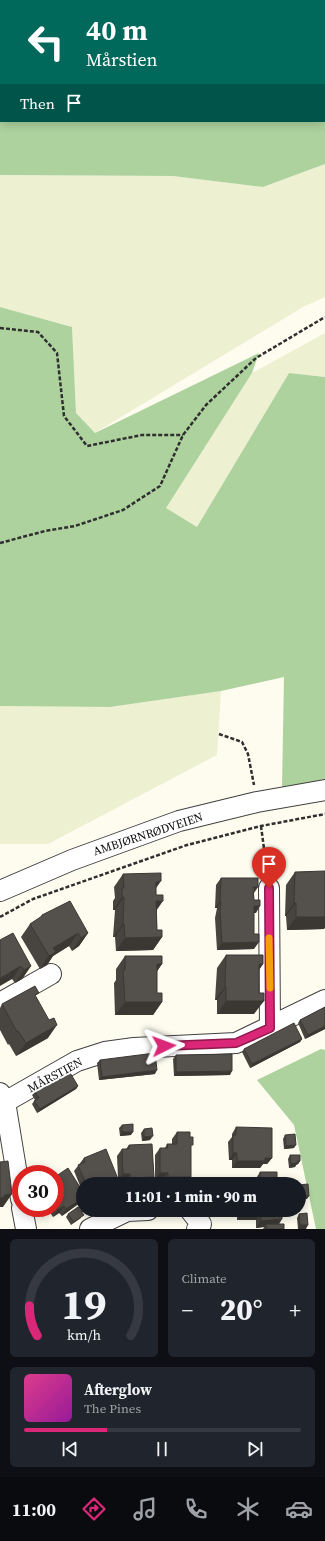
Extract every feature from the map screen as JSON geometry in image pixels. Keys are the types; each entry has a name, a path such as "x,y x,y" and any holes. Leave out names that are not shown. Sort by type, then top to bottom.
{"street":[{"name":"AMBJØRNRØDVEIEN","path":"0,891 72,860 179,821 257,802 325,790"},
{"path":"269,888 270,1028"},
{"path":"0,1003 51,974"},
{"name":"MÅRSTIEN","path":"3,1098 77,1061 105,1052 134,1048 236,1043 270,1028 325,1000"},
{"path":"3,1098 15,1165"},
{"path":"24,1217 26,1229"},
{"path":"90,1229 115,1217"},
{"path":"196,1217 201,1224 197,1229"}],"path":[{"path":"0,543 45,531 75,526 123,510 160,486 183,435 206,405 256,358 325,317"},
{"path":"0,328 38,332 57,353 64,416 87,446 142,435 183,435"},
{"path":"219,734 242,742 248,754 257,802"},
{"path":"0,917 33,899 180,848 261,826 325,814"},
{"path":"261,826 269,888"}],"green space":[{"path":"0,122 325,122 325,164 263,187 173,176 0,175"},
{"path":"325,164 325,297 303,307 93,434 76,413 72,327 0,307 0,175 173,176 263,187"},
{"path":"0,307 72,327 76,413 95,433 259,353 252,373 166,508 197,527 289,373 325,377 325,779 282,788 284,677 221,691 110,707 0,706"},
{"path":"325,333 325,377 289,373 197,527 165,508 252,373"},
{"path":"221,691 217,755 48,844 0,844 0,706 110,707"},
{"path":"321,1049 325,1050 325,1229 316,1229 294,1125 257,1080"}],"building":[{"path":"325,871 325,917 296,917 296,903 294,903 295,872"},
{"path":"161,873 161,881 156,882 156,895 163,895 163,901 156,901 157,930 162,930 162,937 125,938 123,924 124,897 122,897 122,888 124,888 123,874"},
{"path":"221,878 258,878 258,887 253,887 254,900 260,900 260,906 254,906 254,934 259,934 259,942 222,943 220,912"},
{"path":"70,901 88,933 81,938 78,933 53,948 56,952 49,956 30,924 42,915"},
{"path":"13,933 31,966 24,970 21,966 0,978 0,940"},
{"path":"226,955 263,955 263,964 259,964 259,993 264,993 264,1001 226,1001"},
{"path":"125,956 162,956 162,964 157,964 157,993 162,993 162,1002 125,1002 123,970 125,970"},
{"path":"35,986 39,993 35,995 49,1020 54,1018 57,1025 26,1043 18,1031 17,1032 2,1004"},
{"path":"325,1007 325,1026 308,1035 300,1020"},
{"path":"294,1023 302,1039 252,1064 244,1049"},
{"path":"155,1053 157,1070 102,1077 100,1060"},
{"path":"232,1054 232,1071 176,1072 176,1055"},
{"path":"69,1071 78,1086 40,1109 34,1101 39,1098 35,1092"},
{"path":"133,1124 133,1132 122,1132 122,1125"},
{"path":"236,1127 272,1128 272,1158 265,1158 265,1161 237,1161 237,1153 233,1153 233,1135 236,1135"},
{"path":"152,1128 153,1136 144,1137 144,1129"},
{"path":"177,1132 190,1132 190,1137 193,1137 193,1145 191,1145 191,1177 168,1177 168,1173 160,1173 160,1148 168,1148 167,1144 177,1144"},
{"path":"295,1134 296,1145 286,1146 285,1135"},
{"path":"152,1144 154,1177 130,1177 130,1174 123,1174 122,1149 129,1149 129,1145"},
{"path":"106,1149 117,1177 83,1177 78,1165 85,1162 84,1158"},
{"path":"290,1155 300,1155 300,1161 291,1164"},
{"path":"8,1161 12,1194 4,1195 5,1197 0,1198 0,1162"},
{"path":"68,1168 76,1181 76,1203 66,1209 64,1206 64,1171"},
{"path":"260,1172 277,1172 277,1177 260,1177"},
{"path":"306,1184 308,1184 309,1196 306,1196"},
{"path":"76,1208 76,1217 81,1217 74,1222 68,1214"},
{"path":"306,1213 308,1225 300,1225 299,1217 306,1217"},
{"path":"260,1217 282,1217 282,1219 261,1221"},
{"path":"266,1224 284,1224 284,1229 267,1229"}],"slow traffic":[{"path":"269,938 270,988"}],"route":[{"path":"164,1046 236,1043 270,1028 269,888"}]}
